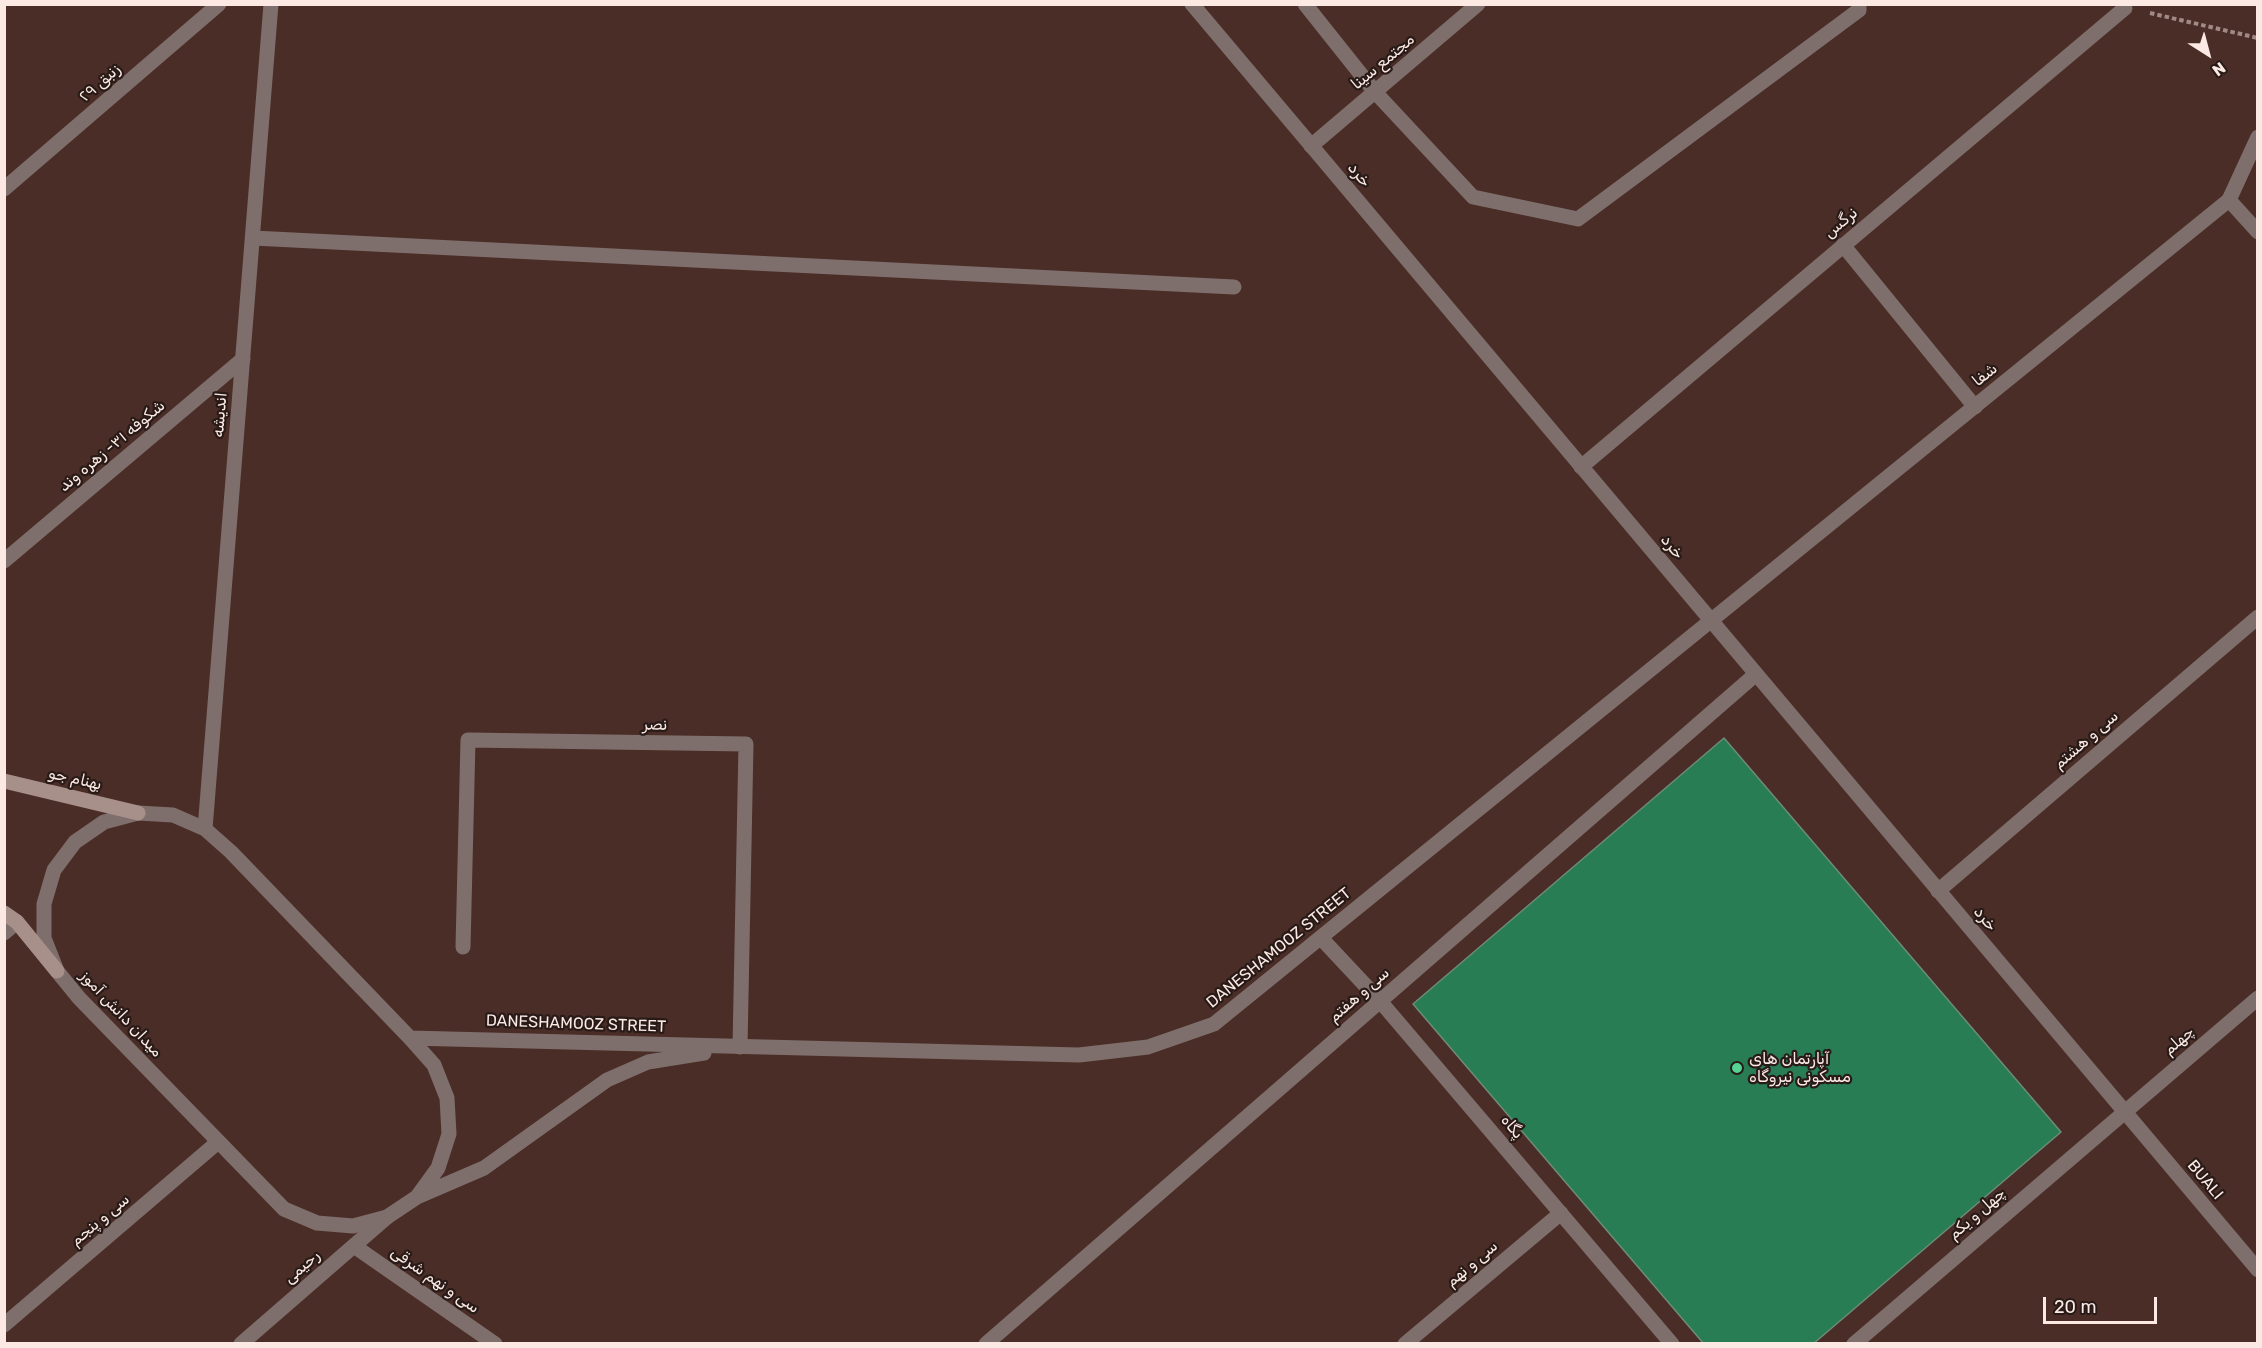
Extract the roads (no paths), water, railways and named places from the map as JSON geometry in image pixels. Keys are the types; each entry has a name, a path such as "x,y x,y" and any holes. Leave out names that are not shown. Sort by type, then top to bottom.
{"main road":[{"name":"بهنام جو","path":"4,781 138,813"},
{"path":"11,917 57,971"}],"street":[{"name":"زنبق ۲۹","path":"4,189 219,4"},
{"name":"اندیشه","path":"205,829 272,4"},
{"name":"خرد","path":"1192,4 2124,1112"},
{"path":"1305,4 1375,92 1473,197 1578,219 1859,10 1859,4"},
{"name":"مجتمع سینا","path":"1311,146 1478,4"},
{"name":"نرگس","path":"1581,467 2125,8"},
{"name":"شفا","path":"1712,622 2229,200 2258,137"},
{"path":"2229,200 2258,232"},
{"path":"253,238 1234,287"},
{"path":"1843,245 1975,407"},
{"name":"شکوفه ۳۱- زهره وند","path":"4,561 243,359"},
{"name":"سی و هشتم","path":"1938,891 2258,617"},
{"name":"DANESHAMOOZ STREET","path":"410,1038 1079,1055 1148,1047 1214,1024 1712,622"},
{"name":"سی و هفتم","path":"986,1344 1756,674"},
{"name":"نصر","path":"463,947 468,740 746,744 740,1047"},
{"name":"میدان دانش آموز","path":"138,813 173,815 205,829 231,852 434,1065 447,1098 449,1134 438,1168 417,1197 387,1217 352,1226 317,1223 284,1209 79,998 57,971 45,938 44,904 54,870 75,842 104,822 138,813"},
{"path":"4,933 11,917"},
{"name":"پگاه","path":"1321,938 1380,1000 1672,1344"},
{"name":"چهلم","path":"2124,1112 2258,998"},
{"name":"DANESHAMOOZ STREET","path":"417,1197 484,1168 607,1080 648,1062 740,1047"},
{"name":"BUALI","path":"2124,1112 2258,1270"},
{"name":"چهل و یکم","path":"1854,1344 2124,1112"},
{"name":"سی و پنجم","path":"4,1325 218,1142"},
{"name":"سی و نهم","path":"1405,1344 1561,1213"},
{"name":"رحیمی","path":"241,1344 257,1336 387,1217"},
{"name":"سی و نهم شرقی","path":"354,1246 495,1344"}],"place":[{"name":"آپارتمان های مسکونی نیروگاه","path":"1737,1068"}]}
